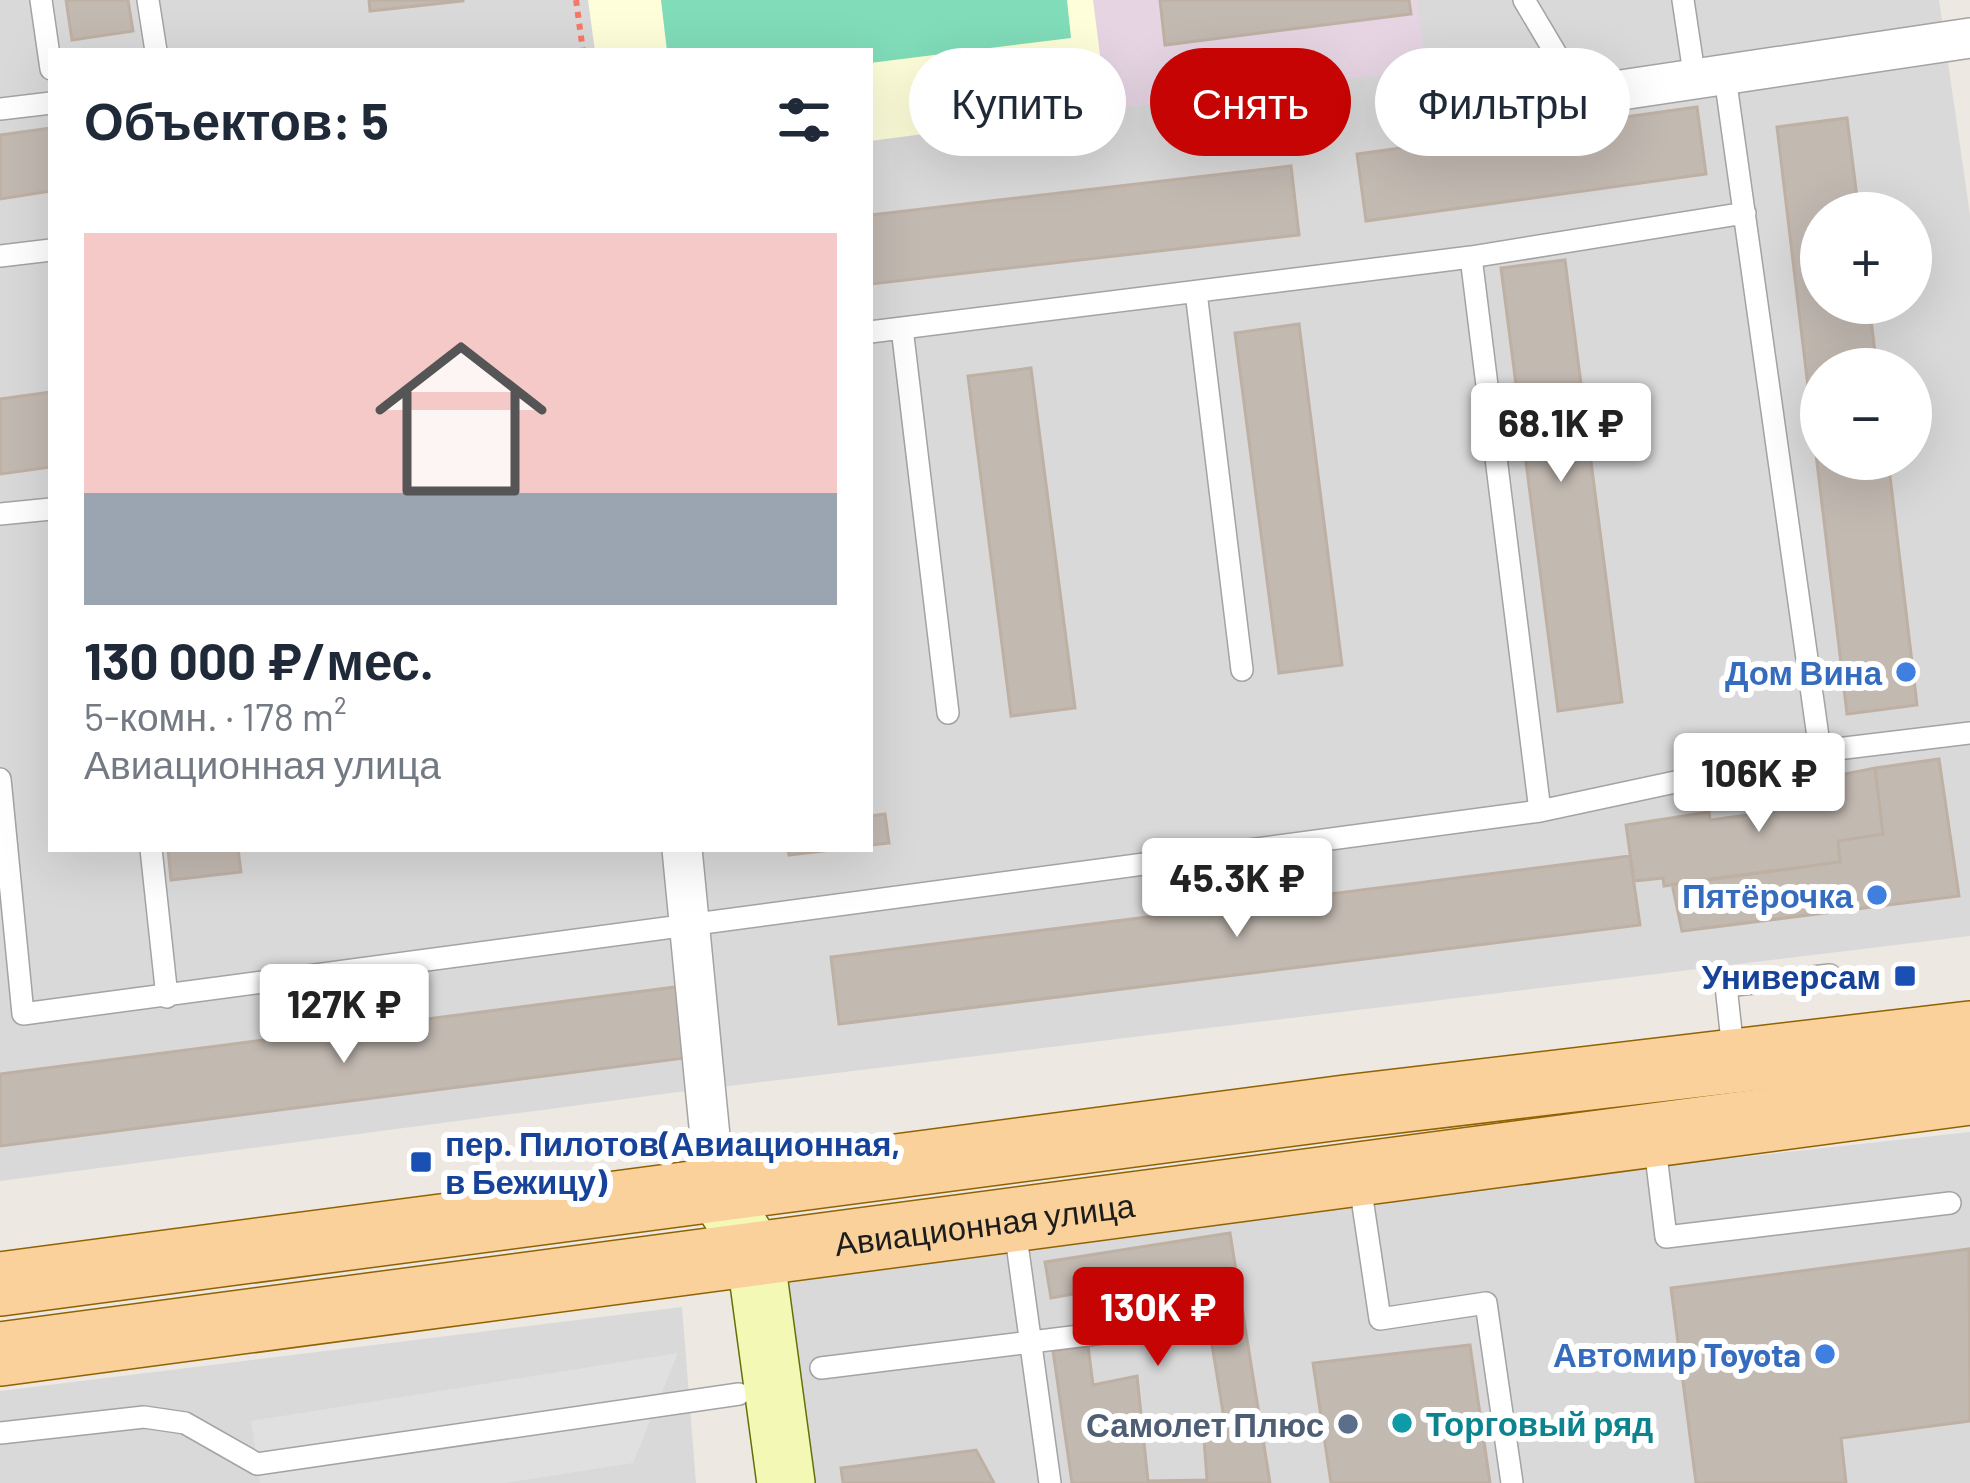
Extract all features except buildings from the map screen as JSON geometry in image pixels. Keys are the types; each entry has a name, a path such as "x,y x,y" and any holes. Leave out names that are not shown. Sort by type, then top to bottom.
{"main road":[{"name":"Авиационная улица","path":"0,1284 716,1188 1970,1033"},
{"name":"Авиационная улица","path":"0,1354 1358,1170 1970,1093"},
{"path":"716,1188 740,1255 785,1483"},
{"path":"740,1255 739,1394 749,1483"}],"street":[{"path":"1630,89 1970,38"},
{"path":"682,852 716,1188"}],"lane":[{"path":"41,0 48,48"},
{"path":"148,0 156,48"},
{"path":"1523,0 1552,48"},
{"path":"1683,0 1710,78 1745,213 1820,751"},
{"path":"0,109 48,103"},
{"path":"873,332 1472,257 1745,213"},
{"path":"0,256 48,250"},
{"path":"1472,257 1540,811"},
{"path":"1196,292 1242,670"},
{"path":"902,328 948,713"},
{"path":"0,514 48,509"},
{"path":"0,778 9,958 23,1014 1540,811 1820,751 1970,733"},
{"path":"151,852 167,998"},
{"path":"1734,1059 1726,986 1830,975"},
{"path":"1653,1133 1666,1237 1950,1203"},
{"path":"1358,1170 1380,1319 1486,1303 1512,1483"},
{"path":"1014,1218 1050,1483"},
{"path":"821,1368 1160,1326"},
{"path":"0,1433 144,1417 185,1423 257,1465 739,1394"}],"path":[{"path":"576,0 584,48"}],"shaded area":[{"path":"0,0 1939,0 1970,215 1970,936 671,1093 0,1181"},
{"path":"588,0 1093,0 1099,48 909,48 909,136 873,141 873,48 595,48"},
{"path":"1093,0 1417,0 1423,48 1375,48 1375,76 1351,79 1351,48 1150,48 1150,104 1126,108 1126,48 1099,48"},
{"path":"1970,1132 1970,1483 767,1483 733,1268"},
{"path":"682,1307 696,1483 0,1483 0,1391"},
{"path":"678,1353 633,1463 505,1483 260,1483 251,1421"}],"green space":[{"path":"661,0 1067,0 1071,38 991,48 909,48 909,58 873,63 873,48 667,48"}],"place":[{"name":"Дом Вина","path":"1906,672"},
{"name":"Пятёрочка","path":"1877,895"},
{"name":"Универсам","path":"1905,976"},
{"name":"пер. Пилотов(Авиационная, в Бежицу)","path":"421,1162"},
{"name":"Автомир Toyota","path":"1825,1354"},
{"name":"Торговый ряд","path":"1402,1423"},
{"name":"Самолет Плюс","path":"1348,1424"}]}
